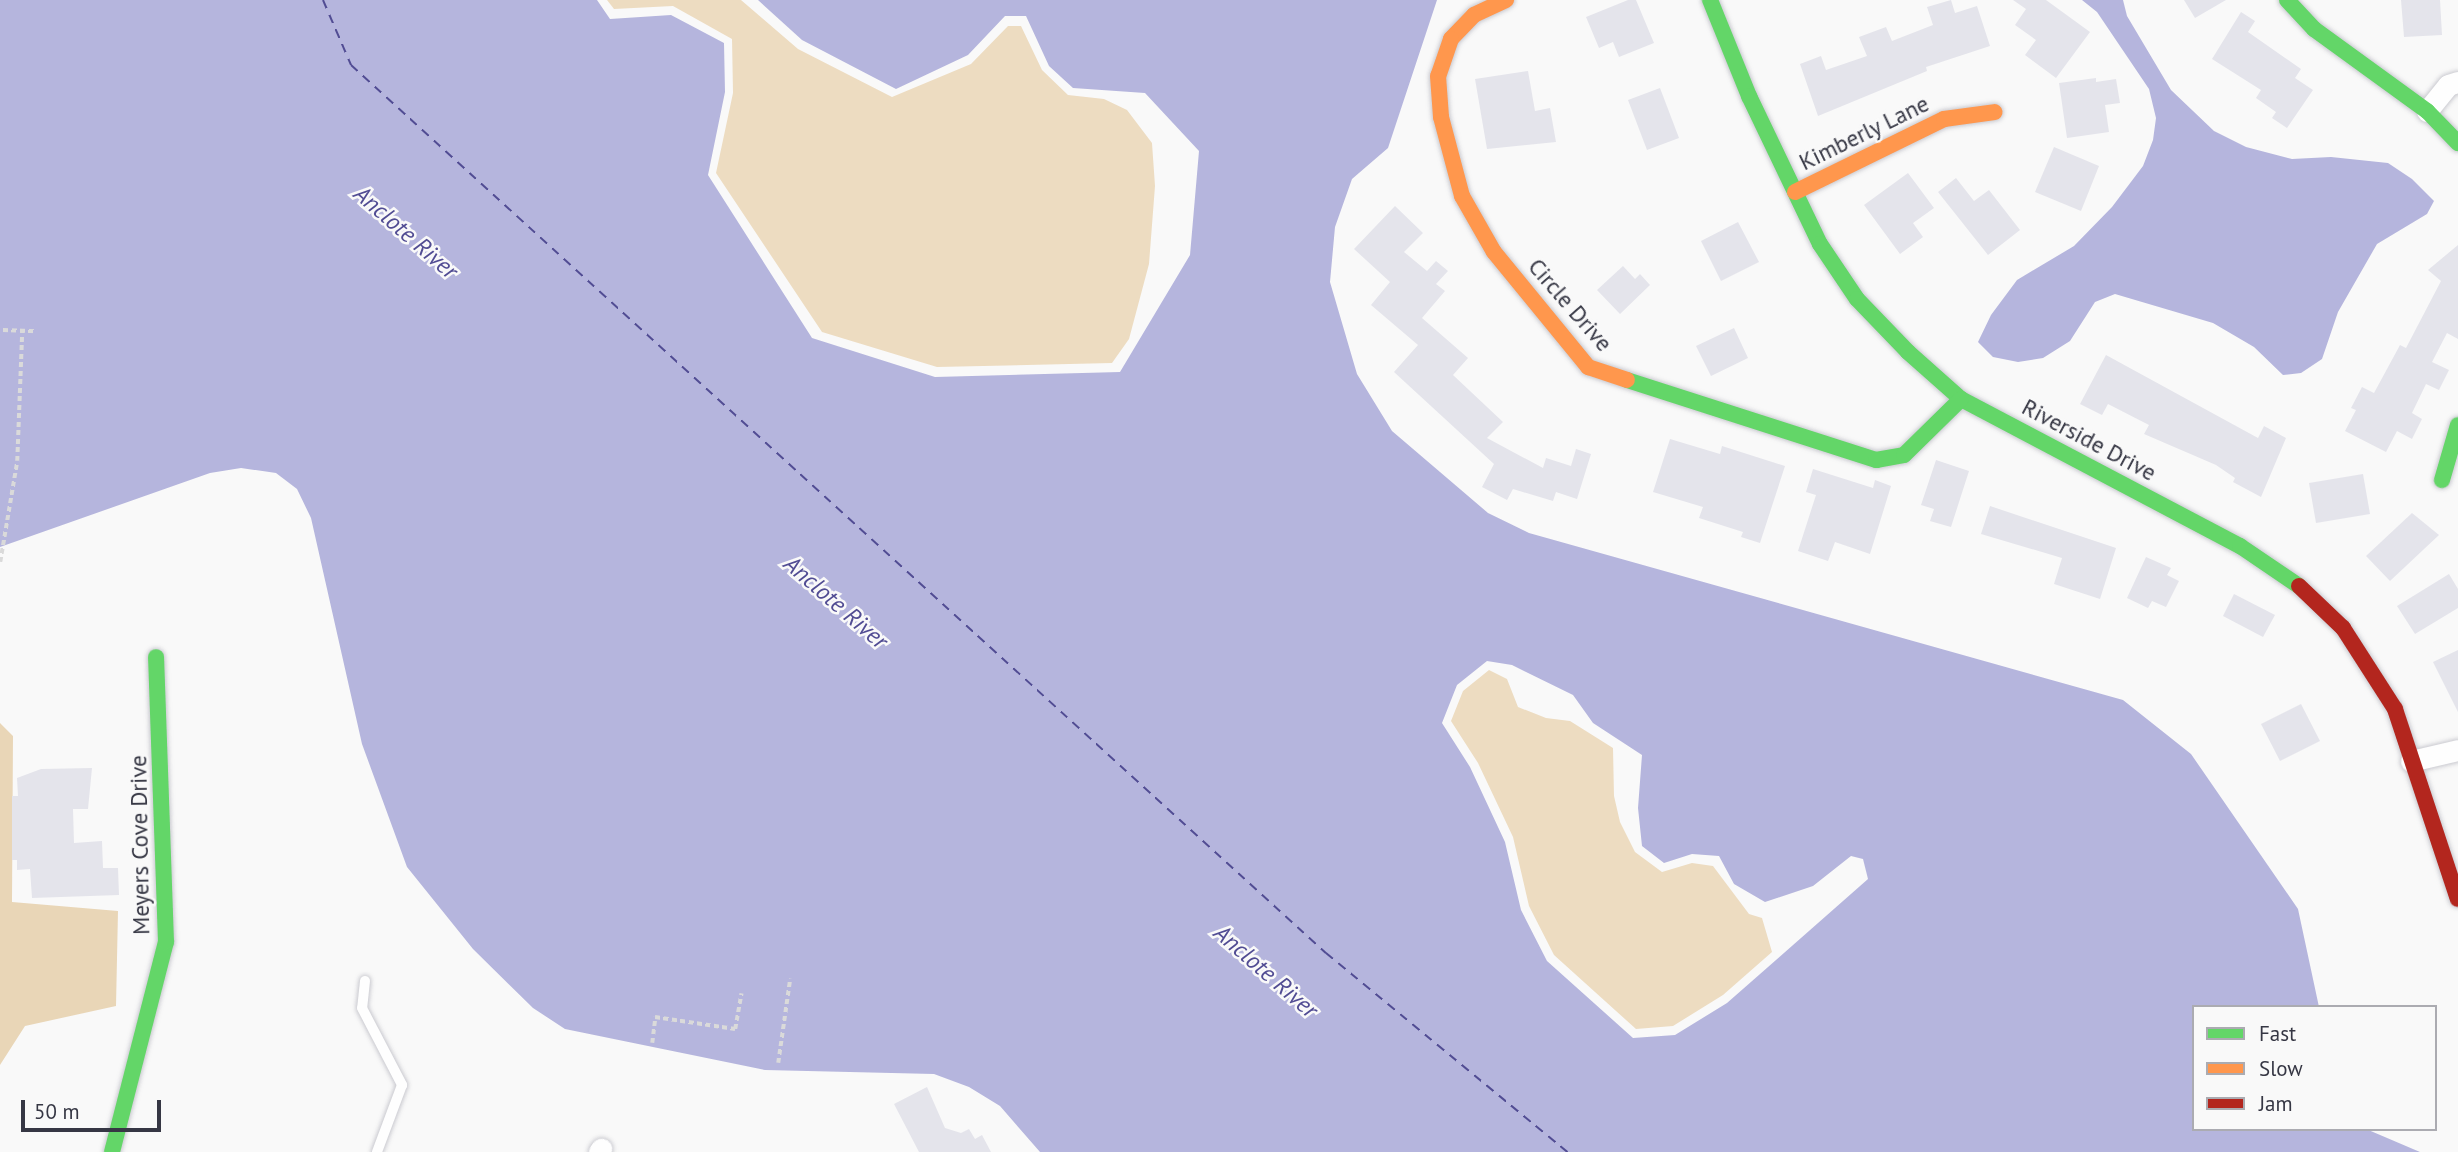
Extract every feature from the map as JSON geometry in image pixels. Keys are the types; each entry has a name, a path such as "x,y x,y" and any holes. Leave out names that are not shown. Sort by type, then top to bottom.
{"street":[{"name":"Circle Drive","path":"1506,0 1474,15 1451,40 1438,76 1441,117 1462,196 1494,252 1588,367 1876,460 1904,455 1961,399"},
{"name":"Riverside Drive","path":"1710,0 1820,244 1857,299 1961,399 2241,546 2305,590 2343,628 2371,667 2395,709 2458,899"},
{"path":"2287,0 2314,29 2427,111 2458,143"},
{"path":"2427,111 2448,85 2458,82"},
{"name":"Kimberly Lane","path":"1795,192 1944,119 1995,112"},
{"path":"2442,480 2450,440 2458,425"},
{"name":"Meyers Cove Drive","path":"112,1152 166,942 168,905 156,657"},
{"path":"2411,761 2458,750"}],"lane":[{"path":"365,981 362,1008 402,1085 377,1152"}],"path":[{"path":"3,330 37,331"},
{"path":"0,562 17,460 22,330"},
{"path":"778,1063 790,979"},
{"path":"652,1043 655,1017 735,1029 741,994"}],"shaded area":[{"path":"607,0 741,0 798,49 892,97 971,64 1008,26 1021,26 1042,70 1068,95 1104,99 1127,110 1152,143 1155,186 1149,264 1129,339 1112,363 937,367 822,332 716,173 733,93 732,39 673,6 614,9"},
{"path":"1489,670 1507,679 1518,707 1546,718 1570,721 1613,748 1614,796 1620,822 1635,852 1662,872 1692,863 1713,866 1749,914 1762,918 1772,952 1723,995 1673,1026 1636,1029 1554,955 1529,906 1513,837 1478,763 1451,721 1463,691"},
{"path":"0,723 13,736 12,902 118,911 116,1006 25,1026 0,1065"}],"water":[{"name":"Anclote River","path":"0,0 597,0 610,19 671,15 724,43 725,92 708,175 812,338 935,377 1120,372 1190,255 1199,151 1145,93 1073,88 1049,66 1026,16 1005,16 968,55 896,89 802,40 758,0 1437,0 1388,148 1352,179 1335,227 1330,282 1357,374 1392,431 1488,513 1529,533 2123,700 2191,754 2298,909 2319,1005 2192,1005 2192,1131 2371,1131 2420,1152 1040,1152 1000,1106 969,1087 934,1074 765,1070 565,1029 533,1008 473,949 407,867 362,744 311,518 297,489 276,473 241,468 210,473 0,547","holes":["1487,661 1512,665 1573,695 1593,723 1642,755 1638,808 1642,846 1664,863 1692,854 1719,856 1734,884 1765,902 1813,886 1851,856 1863,859 1868,879 1727,1003 1675,1035 1633,1038 1547,961 1521,910 1505,842 1470,767 1442,723 1457,685"]},
{"path":"2082,0 2123,0 2127,16 2171,90 2214,131 2246,147 2292,159 2331,157 2388,163 2412,179 2434,201 2427,214 2377,244 2338,312 2322,359 2301,373 2283,375 2254,347 2213,323 2115,294 2095,302 2070,341 2043,358 2018,362 1993,357 1978,342 1991,315 2017,280 2074,246 2112,207 2143,166 2153,140 2156,118 2149,89 2097,12"}],"building":[{"path":"1628,0 1636,0 1654,43 1619,57 1613,42 1599,48 1586,17"},
{"path":"1951,0 1955,13 1977,6 1990,46 1926,67 1927,71 1818,116 1800,64 1821,56 1826,70 1867,56 1859,37 1886,27 1892,41 1933,25 1927,7"},
{"path":"2013,0 2046,0 2090,32 2056,78 2025,55 2036,40 2015,25 2026,9"},
{"path":"2184,0 2226,0 2195,18"},
{"path":"2401,0 2440,0 2442,35 2404,37"},
{"path":"2241,12 2255,21 2248,32 2301,69 2295,78 2313,90 2287,128 2272,118 2276,112 2256,98 2261,90 2212,59"},
{"path":"1528,71 1535,111 1550,108 1556,142 1487,149 1475,79"},
{"path":"2096,78 2096,82 2116,79 2120,103 2105,105 2109,132 2067,138 2059,83"},
{"path":"1660,88 1679,138 1647,150 1628,100"},
{"path":"2054,147 2099,166 2081,211 2035,192"},
{"path":"1908,173 1934,208 1913,223 1923,237 1900,254 1864,205"},
{"path":"1956,178 1974,201 1989,190 2020,230 1988,255 1938,192"},
{"path":"1395,206 1423,233 1404,252 1427,271 1436,261 1448,271 1436,284 1445,291 1422,318 1468,358 1453,375 1503,422 1487,438 1543,468 1546,458 1571,466 1576,449 1591,454 1577,499 1556,492 1553,501 1513,489 1507,500 1482,487 1494,464 1394,372 1418,345 1371,305 1390,282 1354,249"},
{"path":"1738,222 1759,262 1721,281 1701,241"},
{"path":"2458,245 2458,339 2447,333 2432,362 2449,370 2439,390 2426,384 2412,413 2422,419 2412,439 2397,431 2386,452 2345,431 2356,410 2351,408 2362,387 2374,393 2400,345 2406,348 2441,281 2428,270"},
{"path":"1623,266 1635,279 1640,274 1650,285 1620,314 1597,290"},
{"path":"1734,328 1748,358 1711,376 1696,346"},
{"path":"2106,355 2258,438 2264,426 2286,438 2261,497 2233,482 2235,478 2216,465 2144,434 2149,425 2108,404 2102,415 2080,404"},
{"path":"1670,439 1720,454 1722,446 1785,466 1760,543 1741,537 1743,532 1699,518 1703,507 1653,492"},
{"path":"1936,460 1969,471 1951,527 1930,521 1934,509 1921,505"},
{"path":"1813,469 1873,488 1875,480 1891,486 1870,554 1835,542 1828,561 1798,551 1816,495 1806,492"},
{"path":"2363,474 2370,514 2316,523 2309,483"},
{"path":"1990,506 2116,548 2100,599 2054,584 2062,558 1981,534"},
{"path":"2412,513 2439,535 2390,581 2366,556"},
{"path":"2146,557 2171,568 2167,575 2179,581 2166,607 2152,601 2148,608 2127,598"},
{"path":"2449,574 2458,589 2458,608 2415,634 2397,606"},
{"path":"2234,594 2275,615 2263,637 2223,616"},
{"path":"2458,650 2458,712 2433,662"},
{"path":"2301,704 2320,741 2280,761 2261,724"},
{"path":"92,768 88,809 73,809 74,843 102,841 103,868 118,868 119,895 32,898 30,869 17,870 17,860 12,860 12,796 18,796 17,778 41,769"},
{"path":"927,1087 945,1128 961,1133 969,1129 975,1139 982,1135 991,1152 919,1152 894,1104"}],"ferry route":[{"path":"323,0 351,65 1326,953 1567,1152"}],"traffic: fast":[{"path":"1710,0 1749,96 1820,244 1857,299 1908,352 1961,399 2240,546 2299,586"},
{"path":"2287,0 2314,29 2427,111 2458,143"},
{"path":"1627,380 1876,460 1904,455 1961,399"},
{"path":"2442,480 2458,425"},
{"path":"112,1152 166,942 156,657"}],"traffic: slow":[{"path":"1506,0 1474,15 1451,39 1438,76 1441,117 1462,196 1494,252 1588,367 1627,380"},
{"path":"1795,192 1944,119 1995,112"}],"traffic: jam":[{"path":"2299,586 2343,628 2395,709 2458,899"}]}
